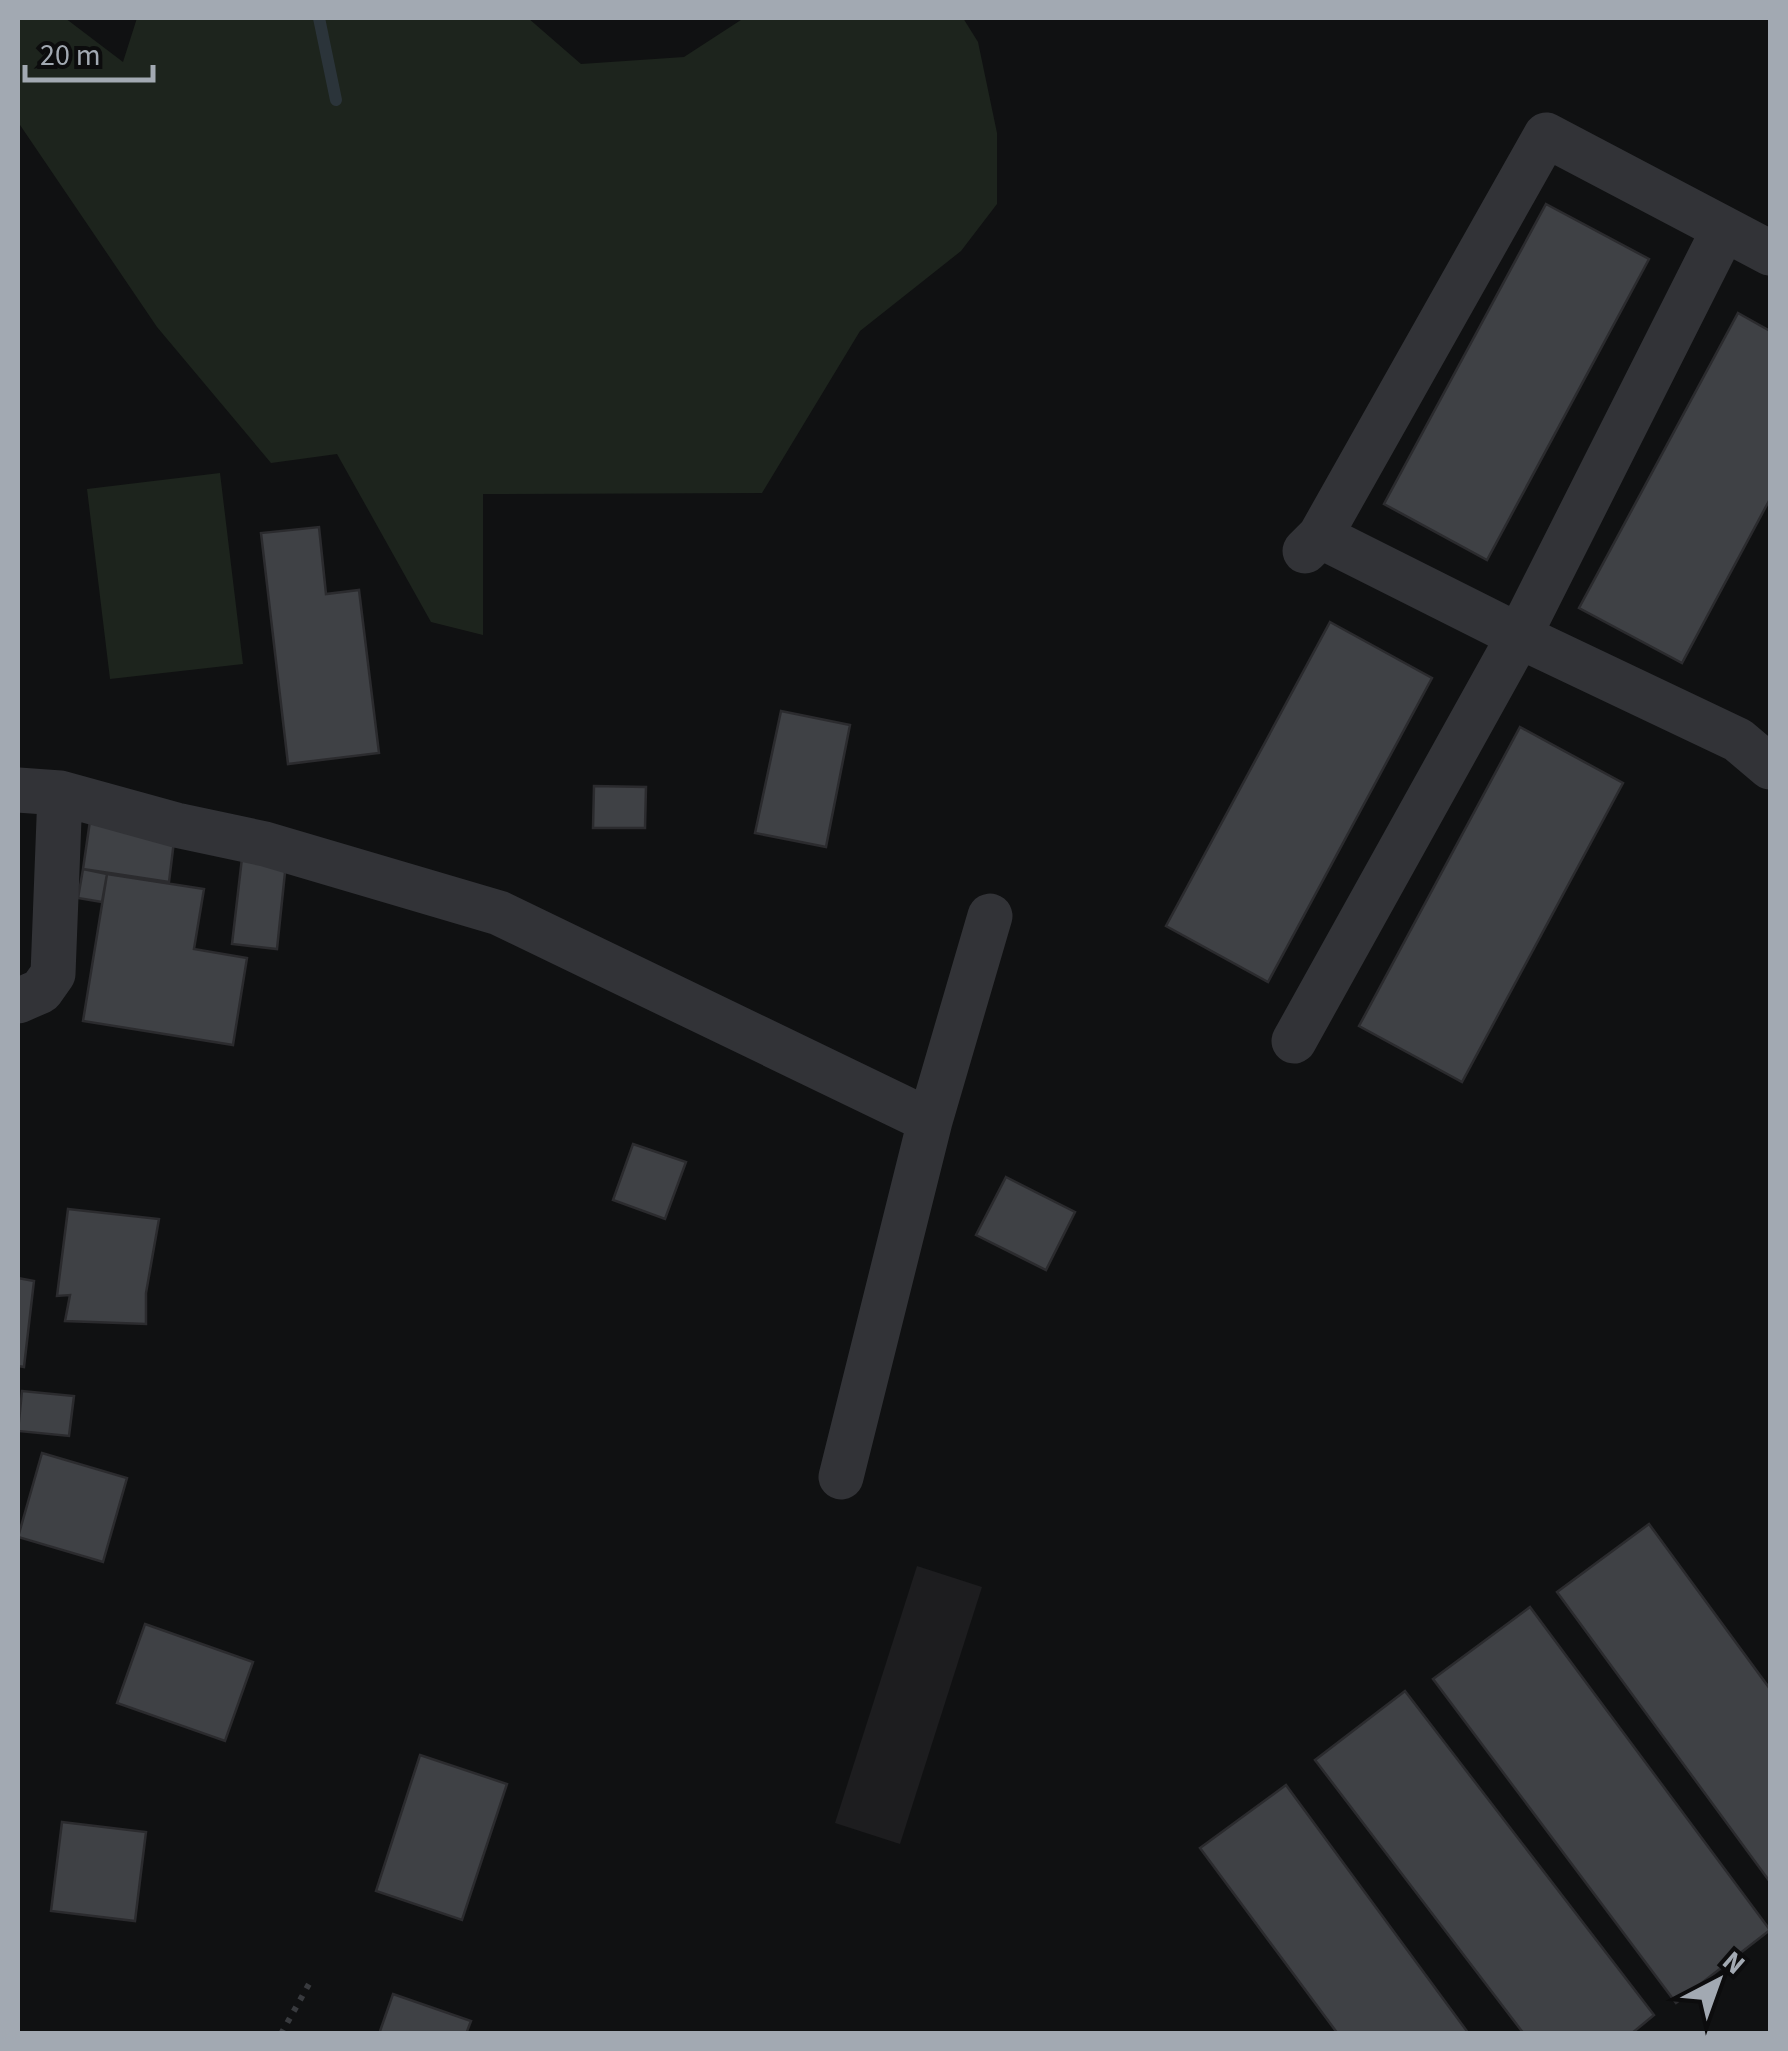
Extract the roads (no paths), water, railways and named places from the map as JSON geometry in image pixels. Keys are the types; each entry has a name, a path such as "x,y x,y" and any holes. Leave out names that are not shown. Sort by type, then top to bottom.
{"lane":[{"path":"1770,253 1546,135 1312,543 1738,740 1770,768"},
{"path":"1294,1041 1519,636 1724,229"},
{"path":"18,1001 41,991 54,974 39,792 264,844 499,913 930,1121"},
{"path":"841,1477 930,1121 990,916"}],"waterway":[{"path":"319,18 336,100"}]}
